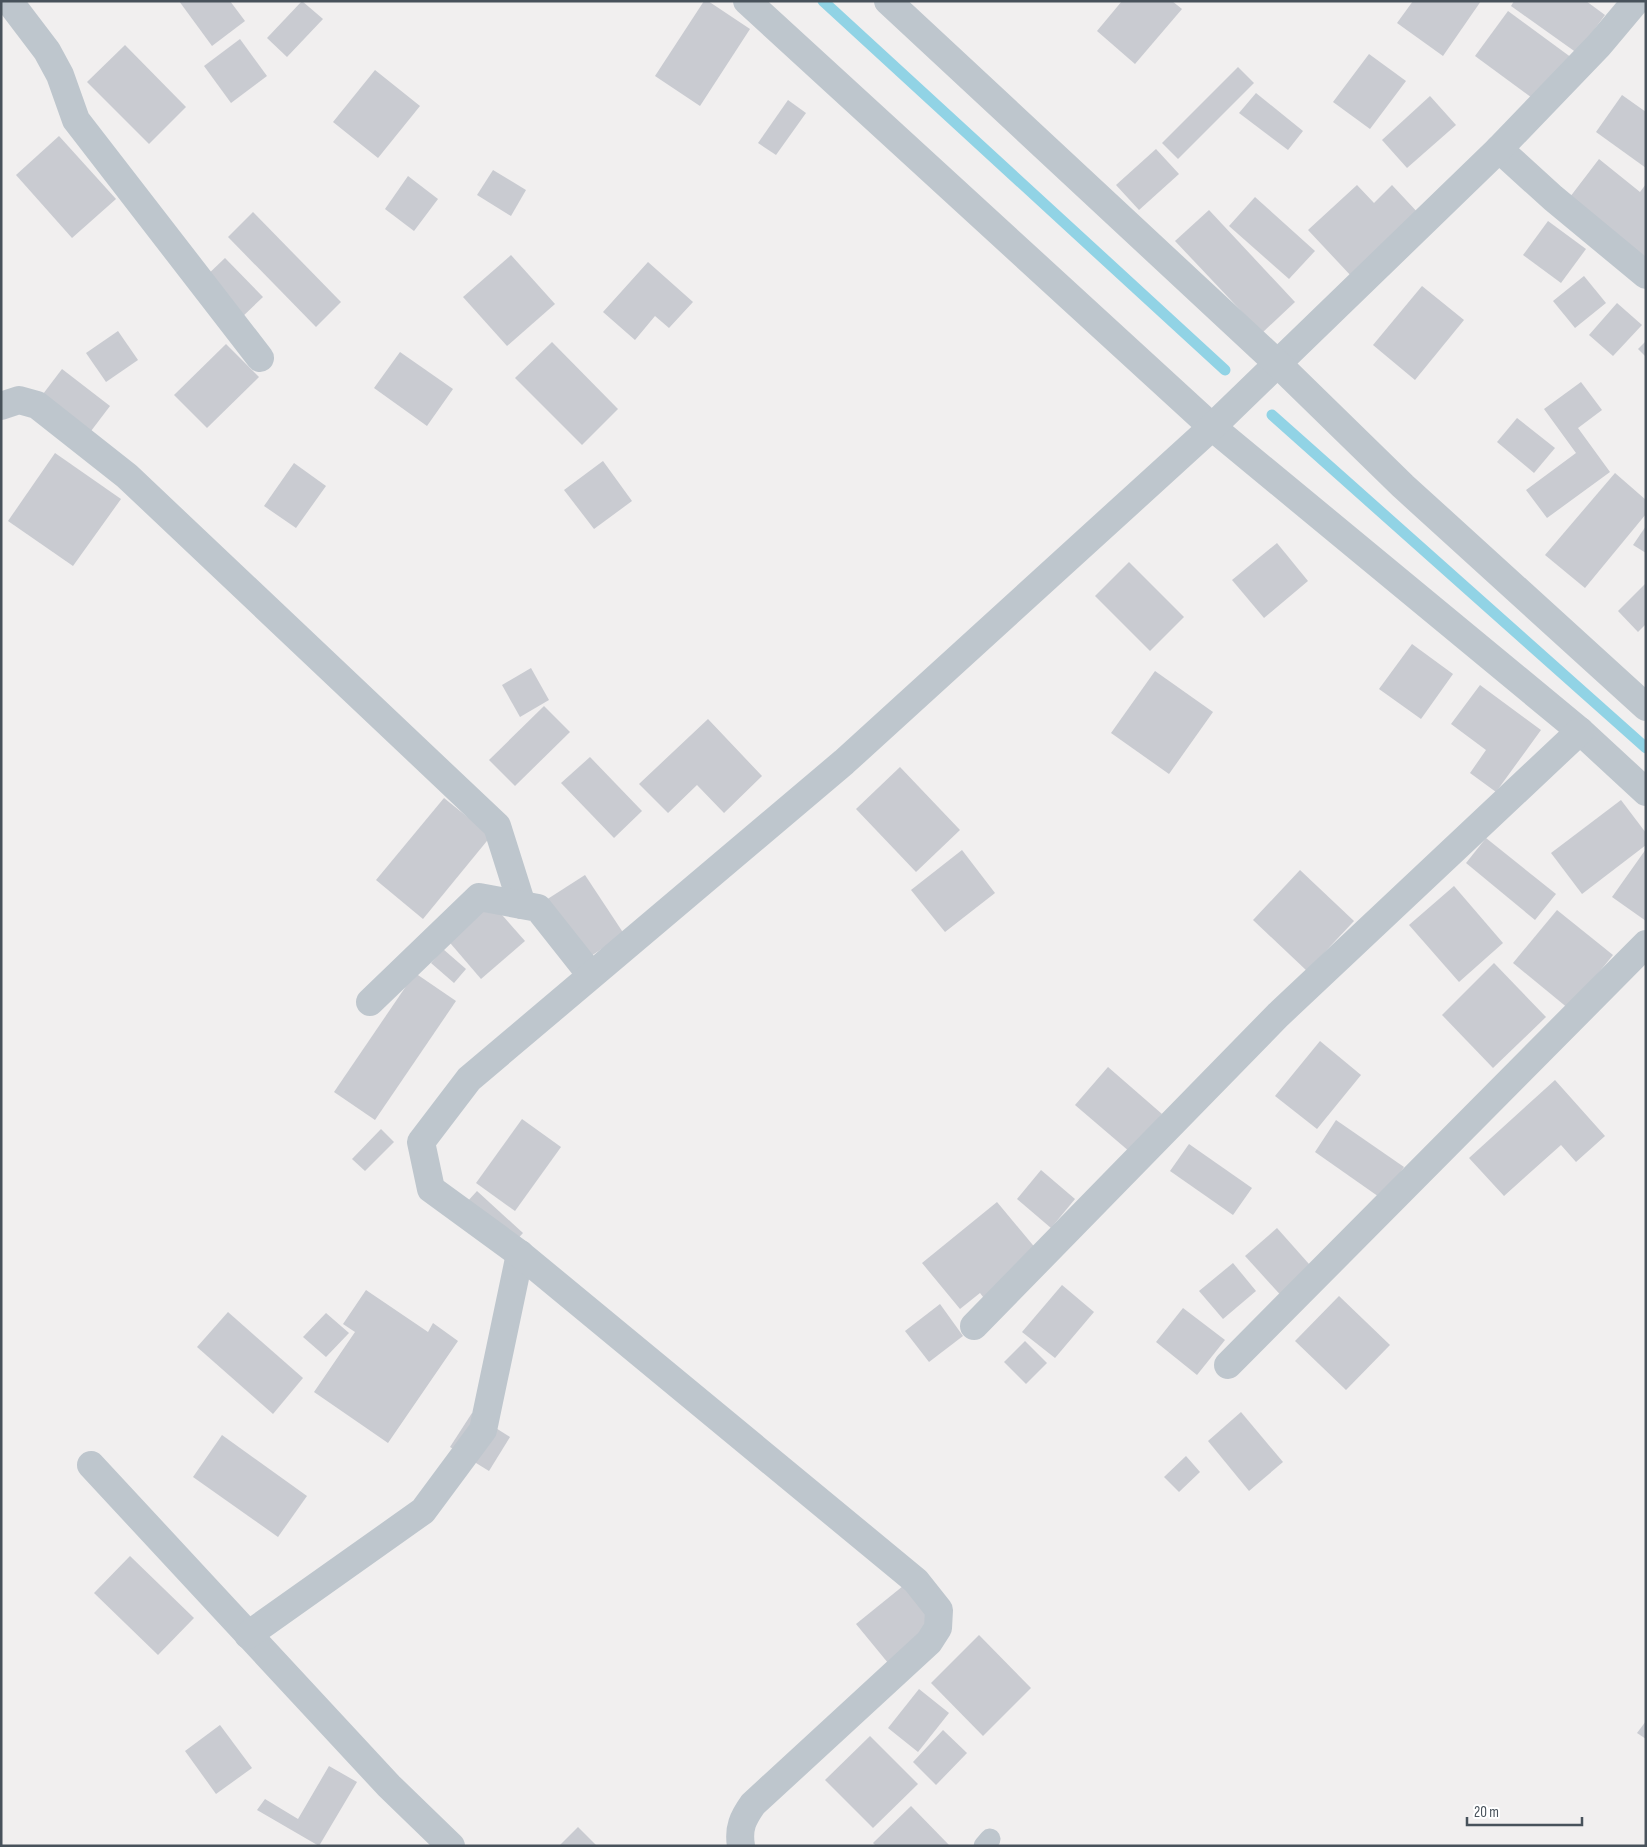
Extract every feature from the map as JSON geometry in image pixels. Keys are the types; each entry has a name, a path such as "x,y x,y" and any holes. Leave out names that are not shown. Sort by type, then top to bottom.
{"street":[{"path":"9,1 47,51 60,75 76,120 260,358"},
{"path":"747,1 1212,427 1580,731 1646,792"},
{"path":"888,1 1277,364 1403,486 1646,707"},
{"path":"741,1846 738,1833 744,1818 753,1804 929,1642 938,1628 939,1610 916,1581 520,1254 431,1189 420,1142 469,1079 844,762 1212,427 1499,149 1598,45 1636,1"},
{"path":"1499,149 1553,198 1646,275"},
{"path":"1,406 19,400 37,405 127,476 497,826 522,905"},
{"path":"974,1326 1278,1015 1580,731"},
{"path":"370,1002 479,897 538,908 591,975"},
{"path":"1228,1365 1367,1222 1646,944"},
{"path":"248,1634 423,1511 483,1430 520,1254"},
{"path":"92,1465 389,1786 451,1846"}],"building":[{"path":"179,1 230,1 245,21 212,46"},
{"path":"302,1 323,19 287,57 267,38"},
{"path":"704,1 708,1 750,29 700,106 655,76"},
{"path":"1122,1 1172,1 1182,9 1135,64 1097,31"},
{"path":"1413,1 1481,1 1443,56 1397,23"},
{"path":"1514,1 1586,1 1605,15 1577,53 1511,6"},
{"path":"1508,11 1572,58 1539,103 1475,56"},
{"path":"240,39 267,76 231,103 204,66"},
{"path":"125,45 186,107 149,144 87,82"},
{"path":"1369,54 1406,81 1370,129 1333,102"},
{"path":"1238,67 1254,83 1178,159 1162,143"},
{"path":"375,70 420,106 378,158 333,122"},
{"path":"1256,93 1303,131 1288,150 1239,113"},
{"path":"1622,95 1646,112 1646,168 1596,132"},
{"path":"1430,96 1456,125 1407,168 1382,140"},
{"path":"788,100 806,113 776,155 758,143"},
{"path":"59,136 116,199 72,238 16,175"},
{"path":"1156,149 1179,174 1139,210 1116,185"},
{"path":"1599,159 1640,192 1646,184 1646,267 1570,197"},
{"path":"493,170 526,190 511,216 477,195"},
{"path":"408,176 438,199 414,231 385,209"},
{"path":"1357,185 1374,203 1392,185 1420,215 1353,278 1308,230"},
{"path":"1255,197 1315,251 1289,279 1229,226"},
{"path":"1209,210 1295,302 1262,333 1175,241"},
{"path":"253,212 341,302 316,327 228,237"},
{"path":"1548,221 1586,249 1561,283 1523,255"},
{"path":"511,255 555,304 507,346 463,297"},
{"path":"225,258 263,297 240,319 203,279"},
{"path":"648,262 693,302 669,328 655,316 635,340 603,312"},
{"path":"1584,276 1606,303 1575,328 1553,301"},
{"path":"1422,286 1464,320 1415,380 1373,345"},
{"path":"1617,303 1642,325 1613,356 1589,335"},
{"path":"118,331 138,360 106,382 86,353"},
{"path":"1646,341 1646,357 1638,349"},
{"path":"552,342 618,409 582,445 515,378"},
{"path":"226,344 259,377 207,428 174,395"},
{"path":"400,352 453,389 427,426 374,388"},
{"path":"62,369 110,406 88,435 40,398"},
{"path":"1581,382 1602,410 1578,428 1610,472 1547,518 1526,490 1576,453 1544,409"},
{"path":"1517,418 1555,448 1534,473 1497,442"},
{"path":"55,453 121,499 73,566 8,521"},
{"path":"603,461 632,501 594,529 564,490"},
{"path":"294,463 326,486 296,528 264,506"},
{"path":"1615,473 1646,500 1646,514 1585,588 1545,555"},
{"path":"1646,526 1646,553 1633,545"},
{"path":"1277,543 1308,581 1264,618 1232,580"},
{"path":"1129,562 1184,617 1150,651 1095,596"},
{"path":"1646,583 1646,624 1638,632 1618,611"},
{"path":"1412,644 1453,674 1421,719 1379,689"},
{"path":"531,668 549,700 520,717 502,685"},
{"path":"1155,671 1213,712 1169,774 1111,733"},
{"path":"1480,685 1541,730 1496,792 1470,773 1486,750 1451,724"},
{"path":"544,706 570,732 515,786 489,760"},
{"path":"708,719 762,776 724,813 697,785 668,813 639,784"},
{"path":"590,757 642,811 614,838 561,783"},
{"path":"900,767 960,830 916,872 856,809"},
{"path":"444,798 491,836 423,919 376,880"},
{"path":"1621,800 1646,833 1646,845 1582,894 1551,853"},
{"path":"1486,838 1556,894 1535,920 1466,863"},
{"path":"1646,849 1646,921 1612,897"},
{"path":"962,850 995,893 945,932 911,890"},
{"path":"1300,870 1354,921 1307,971 1253,920"},
{"path":"585,875 624,934 585,960 546,900"},
{"path":"1454,886 1503,943 1459,982 1409,925"},
{"path":"488,899 525,941 481,979 445,937"},
{"path":"1557,910 1613,955 1569,1009 1513,963"},
{"path":"443,949 466,969 454,983 431,963"},
{"path":"1494,963 1546,1017 1493,1068 1442,1015"},
{"path":"415,973 456,1001 375,1120 334,1092"},
{"path":"1320,1041 1361,1075 1317,1129 1275,1096"},
{"path":"1108,1067 1162,1114 1130,1152 1075,1105"},
{"path":"1555,1080 1605,1136 1576,1162 1561,1145 1504,1196 1469,1158"},
{"path":"522,1119 561,1147 515,1211 476,1183"},
{"path":"1336,1120 1404,1167 1382,1199 1315,1152"},
{"path":"381,1129 394,1142 365,1171 352,1159"},
{"path":"1189,1144 1252,1188 1233,1215 1170,1171"},
{"path":"1041,1170 1075,1199 1051,1228 1017,1199"},
{"path":"477,1191 523,1233 502,1256 456,1214"},
{"path":"997,1202 1042,1256 987,1302 980,1293 960,1309 922,1263"},
{"path":"1277,1228 1317,1273 1286,1301 1245,1256"},
{"path":"1233,1263 1256,1291 1223,1319 1199,1291"},
{"path":"1062,1285 1094,1312 1055,1358 1022,1332"},
{"path":"366,1290 428,1332 433,1323 458,1341 388,1443 314,1392 355,1332 343,1324"},
{"path":"1339,1296 1390,1345 1346,1390 1295,1341"},
{"path":"940,1304 963,1336 929,1362 905,1331"},
{"path":"1183,1308 1225,1340 1197,1375 1156,1342"},
{"path":"228,1312 303,1378 273,1414 197,1347"},
{"path":"326,1313 349,1333 326,1357 303,1337"},
{"path":"1025,1341 1047,1363 1026,1384 1004,1362"},
{"path":"1241,1412 1283,1462 1249,1491 1208,1441"},
{"path":"472,1413 510,1437 489,1471 450,1447"},
{"path":"222,1435 307,1496 278,1537 193,1477"},
{"path":"1186,1456 1200,1472 1179,1492 1164,1477"},
{"path":"130,1556 194,1618 158,1655 94,1593"},
{"path":"903,1586 940,1630 893,1669 856,1624"},
{"path":"979,1635 1031,1688 983,1736 931,1683"},
{"path":"919,1689 949,1713 918,1752 888,1728"},
{"path":"1646,1721 1646,1739 1637,1733"},
{"path":"220,1725 252,1768 216,1794 185,1751"},
{"path":"943,1730 967,1753 936,1785 913,1762"},
{"path":"870,1736 918,1784 873,1828 825,1780"},
{"path":"329,1766 357,1782 319,1846 257,1810 265,1799 298,1819"},
{"path":"911,1806 950,1846 876,1846 873,1843"},
{"path":"578,1827 597,1846 559,1846"}],"waterway":[{"path":"823,1 1225,370"},
{"path":"1272,415 1646,748"}]}
